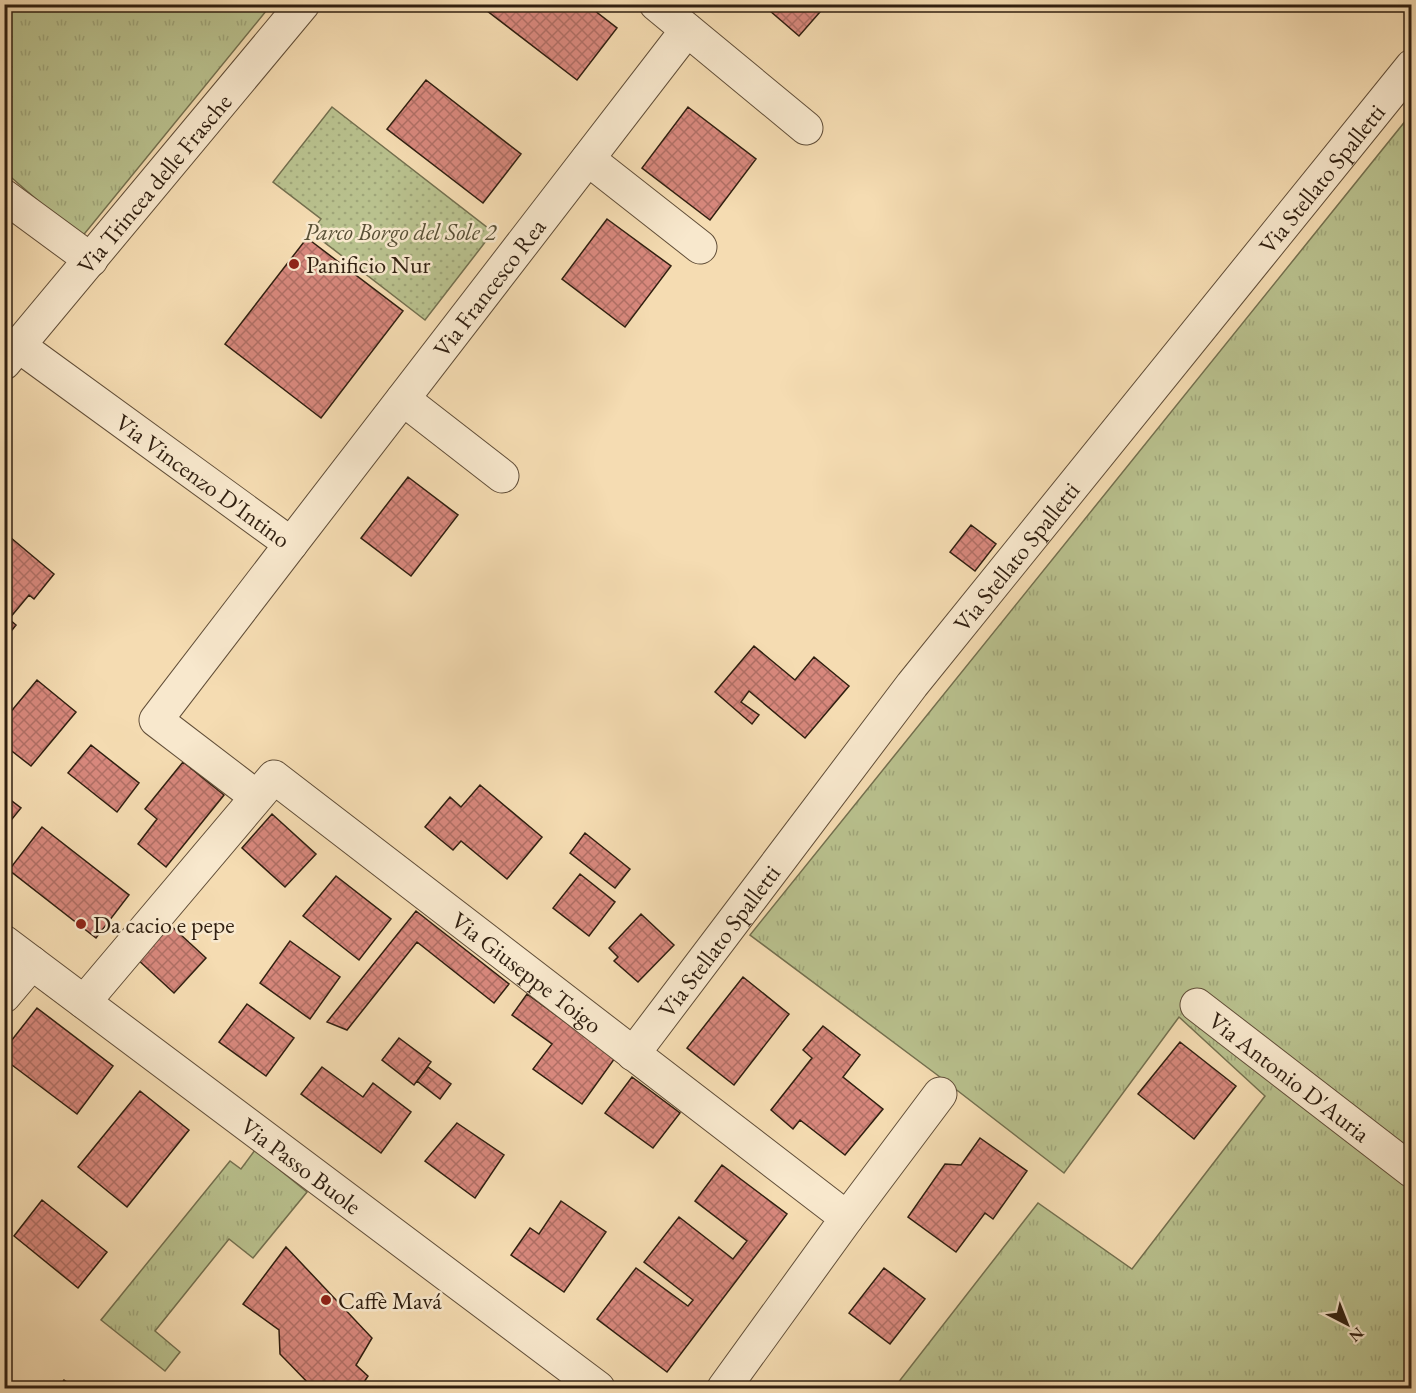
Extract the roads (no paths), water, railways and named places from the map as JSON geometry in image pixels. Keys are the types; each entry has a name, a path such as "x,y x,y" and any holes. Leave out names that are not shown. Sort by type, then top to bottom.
{"street":[{"name":"Via Trincea delle Frasche","path":"12,355 303,4"},
{"path":"656,4 806,128"},
{"name":"Via Francesco Rea","path":"291,544 687,30"},
{"name":"Via Stellato Spalletti","path":"633,1054 912,685 1412,66"},
{"path":"588,159 700,247"},
{"path":"4,196 91,260"},
{"name":"Via Vincenzo D'Intino","path":"12,355 291,544 156,720 245,788"},
{"path":"403,399 502,476"},
{"name":"Via Giuseppe Toigo","path":"84,1002 274,777 848,1218"},
{"name":"Via Passo Buole","path":"4,942 598,1389"},
{"path":"4,996 32,963"},
{"name":"Via Antonio D'Auria","path":"1197,1005 1412,1171"},
{"path":"724,1389 940,1094"}],"place":[{"name":"Panificio Nur","path":"294,264"},
{"name":"Da cacio e pepe","path":"81,924"},
{"name":"Caffè Mavá","path":"326,1300"}],"park label":[{"name":"Parco Borgo del Sole 2","path":"400,231"}]}
